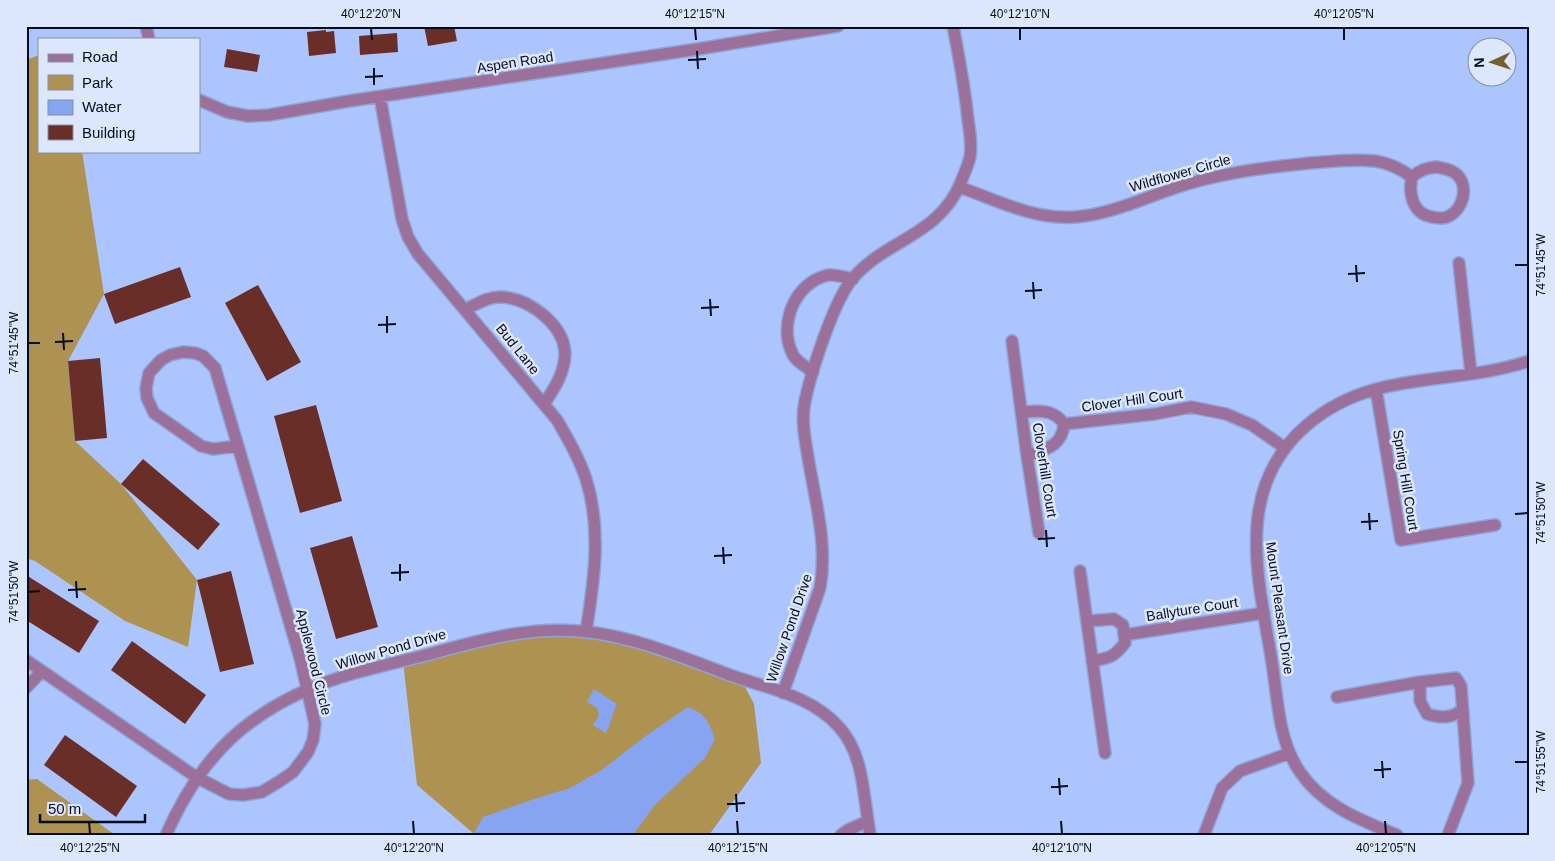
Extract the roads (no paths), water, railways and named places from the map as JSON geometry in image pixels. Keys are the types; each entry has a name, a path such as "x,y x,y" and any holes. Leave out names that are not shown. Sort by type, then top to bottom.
{"street":[{"name":"Aspen Road","path":"200,100 227,112 248,116 269,116 349,101 380,98 838,26"},
{"name":"Willow Pond Drive","path":"166,835 196,777 215,755 250,722 275,706 308,690 361,672 484,639 540,630 612,635 645,644 783,693 820,588 823,572 823,550 804,434 805,402 813,372 834,314 841,297 852,279 874,260 928,226 951,202 959,187 970,156 970,138 966,101 953,26"},
{"name":"Bud Lane","path":"380,98 400,209 408,237 418,254 557,420 574,450 586,478 596,526 596,546 586,632"},
{"name":"Wildflower Circle","path":"959,187 1027,213 1074,217 1102,213 1190,184 1243,172 1294,164 1374,161 1390,165 1412,177"},
{"path":"1436,167 1456,173 1463,185 1464,195 1461,204 1447,218 1426,216 1414,206 1412,177 1425,169 1436,167"},
{"path":"1459,263 1471,374"},
{"path":"813,372 793,356 789,345 787,326 794,302 804,289 819,278 829,275 852,279"},
{"path":"466,309 496,297 517,300 532,307 556,329 563,344 565,354 563,367 558,384 544,404"},
{"path":"1012,341 1021,412"},
{"name":"Applewood Circle","path":"26,660 196,777 229,794 243,795 262,792 293,772 308,752 313,740 315,724 308,690 238,446 215,368 203,356 195,353 183,352 170,355 161,360 149,374 146,388 147,398 154,413 201,446 213,449 238,446"},
{"name":"Mount Pleasant Drive","path":"1397,835 1355,818 1325,799 1301,773 1290,753 1279,716 1256,565 1256,524 1260,501 1266,484 1285,448 1308,424 1337,403 1360,393 1404,382 1471,374 1529,361"},
{"name":"Spring Hill Court","path":"1376,389 1401,540 1496,526"},
{"name":"Clover Hill Court","path":"1064,424 1155,414 1191,407 1226,414 1252,426 1285,448"},
{"name":"Clover Hill Court","path":"1021,412 1045,411 1059,417 1064,424"},
{"name":"Cloverhill Court","path":"1021,412 1039,533"},
{"name":"Clover Hill Court","path":"1027,456 1053,446 1060,437 1064,424"},
{"path":"1080,571 1105,753"},
{"name":"Ballyture Court","path":"1124,635 1264,613"},
{"path":"1087,621 1114,619 1123,625 1125,644 1111,658 1092,661"},
{"path":"26,688 42,671"},
{"path":"1337,697 1420,682 1456,678 1461,686 1468,783 1448,835"},
{"path":"1420,682 1420,701 1422,708 1427,714 1449,716 1458,714 1463,710"},
{"path":"783,693 807,703 825,714 839,727 848,739 859,764 870,835"},
{"path":"1204,835 1222,788 1240,772 1290,753"},
{"path":"841,835 868,821"}],"water":[{"path":"594,689 617,704 606,733 593,725 599,715 597,708 587,702"},
{"path":"688,707 706,719 715,739 705,758 655,805 633,835 473,835 483,817 570,788 603,769 647,735"}]}
